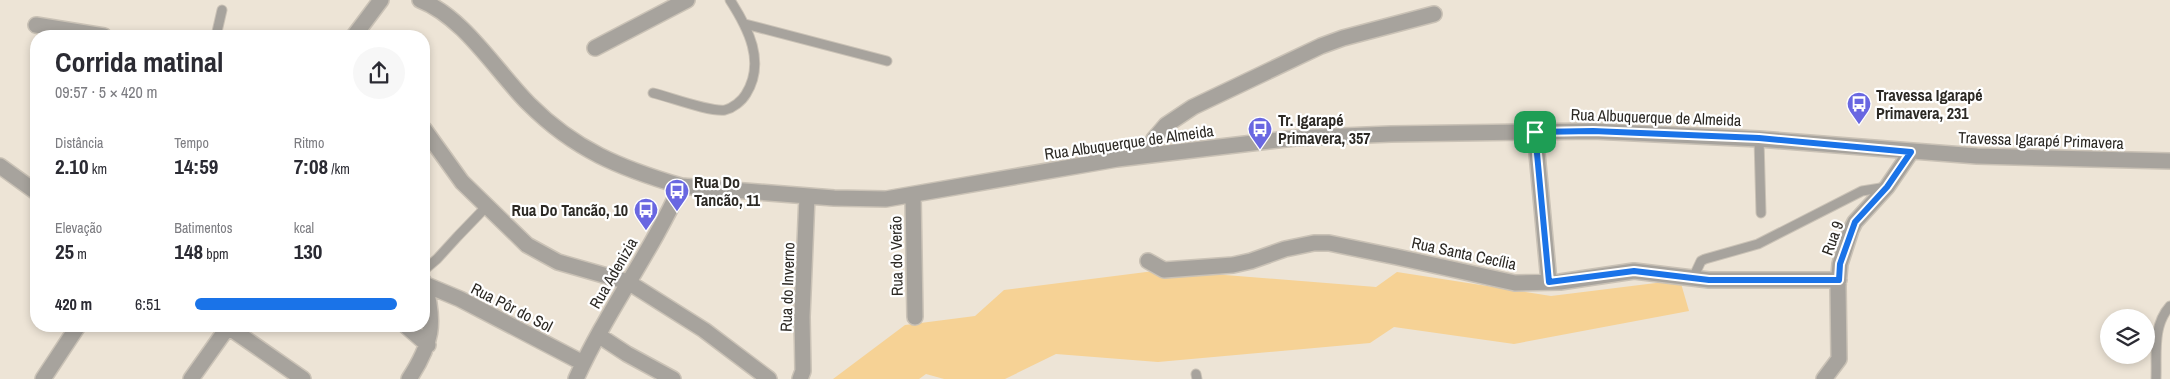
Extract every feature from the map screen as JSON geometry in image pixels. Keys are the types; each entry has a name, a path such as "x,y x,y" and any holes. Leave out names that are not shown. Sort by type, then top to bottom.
{"street":[{"path":"358,30 381,0"},
{"name":"Rua Albuquerque de Almeida","path":"420,0 432,5 448,16 528,104 557,130 586,150 603,158 681,186 862,200 913,195 1147,155 1296,138 1390,134 1593,131 1759,138 1911,152"},
{"path":"594,48 687,0"},
{"path":"1147,155 1154,139 1166,125 1193,107 1321,46 1343,38 1434,14"},
{"path":"36,25 67,30"},
{"path":"1535,132 1549,282"},
{"path":"430,137 462,182 527,245 543,255 579,269 628,282 704,330 770,379"},
{"name":"Travessa Igarapé Primavera","path":"1911,152 1977,156 2170,161"},
{"name":"Rua 9","path":"1824,379 1840,359 1840,264 1851,230 1855,222 1887,187 1911,152"},
{"path":"0,166 30,188"},
{"name":"Rua Adenizia","path":"576,379 598,335 653,240 681,186"},
{"name":"Rua do Verão","path":"913,195 915,318"},
{"name":"Rua do Inverno","path":"800,379 803,371 802,316 807,196"},
{"name":"Rua Santa Cecília","path":"1148,260 1164,270 1232,265 1251,261 1284,249 1314,243 1329,243 1515,283 1549,282 1634,271 1729,280 1839,280"},
{"name":"Rua Pôr do Sol","path":"430,286 460,299 583,363"},
{"path":"409,379 420,364 428,345 432,323 430,313"},
{"path":"43,379 74,332"},
{"path":"192,379 224,332"},
{"path":"234,332 303,379"},
{"path":"413,332 428,345"},
{"path":"598,335 627,354 673,379"}],"lane":[{"path":"653,92 712,109 725,110 735,105 744,96 750,86 754,72 753,48 745,24 730,0"},
{"path":"217,30 222,10"},
{"path":"745,24 887,62"},
{"path":"1759,138 1761,212"},
{"path":"1693,278 1701,261 1705,259 1758,244 1862,191 1887,187"},
{"path":"430,265 486,207"},
{"path":"2156,379 2157,334 2162,315 2170,306"}],"shaded area":[{"path":"1162,270 1376,287 1397,272 1551,296 1680,280 1689,311 1514,344 1394,327 1370,343 1158,362 1056,354 1005,379 944,379 926,374 919,379 833,379 905,325 975,316 1004,290"}],"place":[{"name":"Travessa Igarapé Primavera, 231","path":"1859,125"},
{"name":"Tr. Igarapé Primavera, 357","path":"1260,150"},
{"name":"Rua Do Tancão, 11","path":"677,212"},
{"name":"Rua Do Tancão, 10","path":"646,231"}],"route":[{"path":"1593,131 1759,138 1911,152 1887,187 1855,222 1840,264 1839,280 1709,280 1647,271 1634,271 1585,279 1549,282 1535,132 1593,131"}]}
